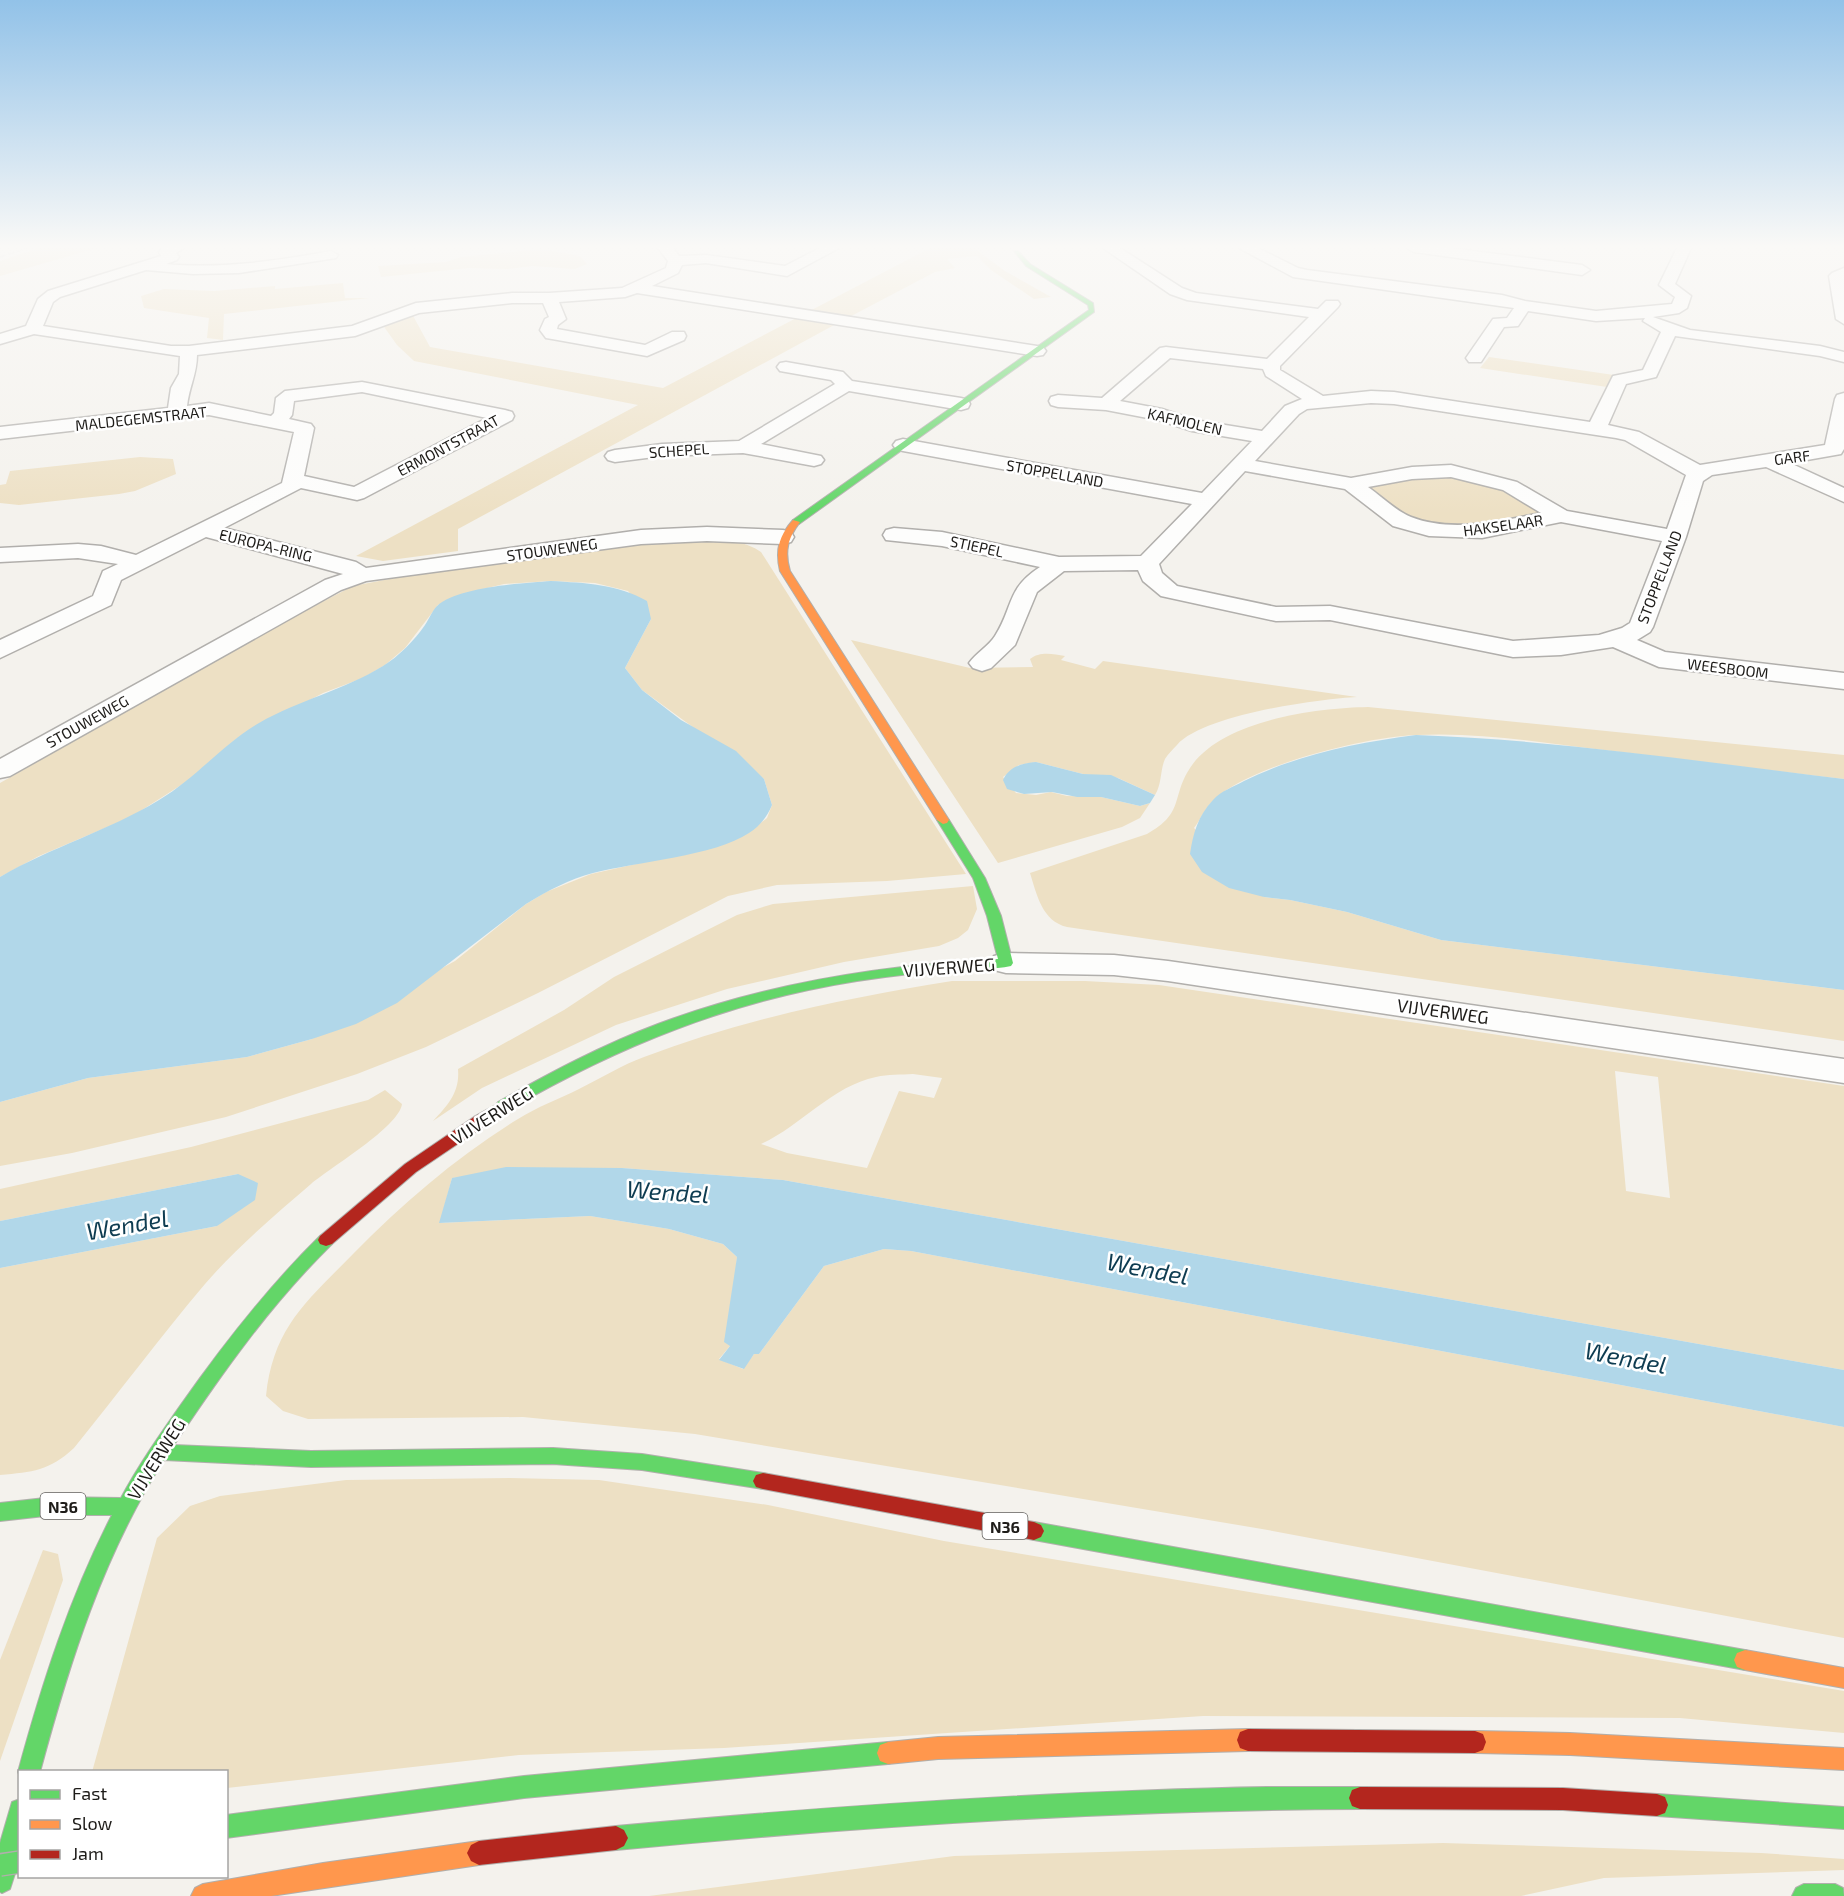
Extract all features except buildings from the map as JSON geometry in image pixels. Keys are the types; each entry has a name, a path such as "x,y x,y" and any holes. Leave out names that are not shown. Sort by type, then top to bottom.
{"main road":[{"path":"783,537 803,516 1057,336"},
{"name":"VIJVERWEG","path":"30,1770 51,1688 74,1625 96,1570 126,1507 159,1452 251,1319 291,1274 349,1219 393,1183 489,1115 535,1087 640,1038 738,1003 807,986 927,967 1005,963 994,916 979,878 785,571 779,549 783,537"},
{"name":"N36","path":"159,1452 311,1459 554,1456 642,1462 716,1473 1844,1678"},
{"name":"N36","path":"0,1512 54,1506 126,1507"},
{"path":"228,1827 524,1787 938,1748 1169,1740 1378,1739 1570,1744 1844,1759"},
{"path":"203,1896 323,1875 511,1849 791,1821 1076,1804 1289,1797 1563,1799 1844,1818"},
{"path":"0,1888 18,1818"},
{"path":"0,1865 18,1862"},
{"path":"1804,1896 1835,1896"}],"street":[{"path":"84,336 171,351 189,351 310,336"},
{"path":"566,336 647,351 677,336"},
{"path":"946,336 1037,351"},
{"path":"1271,365 1299,336"},
{"path":"1475,358 1489,336"},
{"path":"1596,429 1619,380 1650,373 1667,336"},
{"path":"1701,336 1842,356 1844,337"},
{"path":"1143,349 1271,365"},
{"path":"177,413 180,388 188,374 189,351"},
{"path":"1106,404 1166,352"},
{"path":"1271,365 1272,372 1318,402"},
{"path":"786,367 837,376 846,385 961,404"},
{"name":"SCHEPEL","path":"743,447 846,385"},
{"name":"ERMONTSTRAAT","path":"276,421 283,415 285,398 291,395 362,387 505,416 357,494 294,480"},
{"path":"1147,563 1264,437 1292,410 1303,404 1394,398 1596,429 1632,436 1700,474"},
{"name":"KAFMOLEN","path":"1058,401 1106,404 1162,415 1192,425 1264,437"},
{"name":"GARF","path":"1700,474 1706,470 1833,450 1843,408"},
{"name":"MALDEGEMSTRAAT","path":"0,433 210,409 304,428 294,480"},
{"name":"STOPPELLAND","path":"903,445 1207,500"},
{"name":"SCHEPEL","path":"615,456 662,450 743,447 814,460"},
{"path":"1768,460 1844,496"},
{"name":"HAKSELAAR","path":"1240,464 1351,484 1412,473 1451,471 1499,481 1561,516 1675,537"},
{"name":"STOPPELLAND","path":"1147,563 1151,576 1169,591 1276,614 1330,613 1513,649 1541,649 1616,639 1633,634 1641,627 1675,537 1694,478 1700,474"},
{"path":"205,530 292,486 294,480"},
{"name":"HAKSELAAR","path":"1351,484 1401,521 1430,529 1482,531 1561,516"},
{"name":"EUROPA-RING","path":"0,650 103,600 111,576 205,530 348,567 362,575"},
{"name":"STOUWEWEG","path":"0,770 333,585 362,575 641,537 717,534 783,537"},
{"name":"STIEPEL","path":"894,535 942,539 1059,564 1147,563"},
{"path":"0,555 78,551 101,553 139,562"},
{"path":"982,663 1006,640 1026,590 1037,579 1059,564"},
{"name":"WEESBOOM","path":"1616,639 1659,659 1844,681"},
{"name":"VIJVERWEG","path":"1005,963 1114,965 1168,971 1844,1071"}],"shaded area":[{"path":"207,336 223,336 223,340"},
{"path":"391,336 424,336 430,347 663,388 761,336 813,336 458,529 458,551 383,561 356,556 638,405 414,361"},
{"path":"1489,357 1614,375 1607,387 1480,368"},
{"path":"140,457 173,459 176,474 135,491 119,494 19,505 0,503 0,485 6,484 10,471"},
{"path":"1439,474 1496,485 1545,515 1459,528 1415,522 1368,491 1367,485"},
{"path":"667,540 728,540 751,546 761,552 966,874 887,881 777,885 728,896 426,1047 357,1074 226,1117 72,1153 0,1166 0,1102 88,1078 247,1057 312,1039 455,961 526,904 546,892 591,874 721,845 748,833 767,818 772,805 764,779 642,690 625,668 651,619 628,591 595,583 551,581 504,584 462,594 438,605 405,648 385,665 363,678 323,693 236,739 189,780 131,817 39,856 0,877 0,783 295,616 353,586 426,572"},
{"path":"851,640 970,668 1033,667 1030,659 1042,654 1051,654 1065,656 1061,660 1095,669 1103,661 1357,697 1262,710 1210,725 1191,734 1165,759 1155,795 1118,778 1083,774 1036,762 1019,765 1003,777 1016,793 1036,795 1051,792 1067,796 1101,797 1140,806 1150,803 1140,818 1122,827 998,863"},
{"path":"1368,707 1844,755 1844,779 1502,738 1437,734 1394,737 1310,755 1255,775 1215,799 1194,828 1264,897 1347,912 1441,940 1844,990 1844,1041 1067,927 1059,924 1046,913 1038,898 1030,873 1147,834 1159,826 1172,812 1190,768 1204,752 1224,738 1246,728 1297,714"},
{"path":"973,886 977,909 968,930 958,938 939,946 844,962 727,989 616,1025 482,1088 433,1121 448,1104 455,1091 458,1069 564,1010 614,977 737,915 773,904"},
{"path":"952,981 1085,981 1159,985 1844,1086 1844,1370 783,1180 622,1168 452,1178 440,1223 590,1216 669,1229 723,1244 737,1257 730,1346 719,1359 743,1369 754,1354 759,1354 824,1266 884,1249 911,1251 1844,1427 1844,1638 1262,1529 695,1434 523,1417 308,1419 283,1411 266,1396 276,1351 285,1333 295,1316 322,1285 412,1198 453,1164 518,1119 644,1057 720,1031 835,1002","holes":["1615,1071 1658,1077 1670,1198 1626,1191","913,1074 942,1078 934,1098 899,1091 867,1168 787,1153 761,1144 790,1127 831,1097 860,1082 881,1076"]},
{"path":"385,1090 402,1104 389,1124 311,1184 230,1257 188,1304 74,1448 57,1462 40,1469 0,1475 0,1268 217,1226 238,1174 0,1221 0,1189 191,1147 368,1100"},
{"path":"510,1478 599,1480 768,1505 944,1541 1844,1691 1844,1733 1680,1718 1203,1716 724,1748 519,1755 228,1788 228,1770 93,1770 157,1538 190,1506 220,1496 346,1480"},
{"path":"43,1550 58,1554 63,1580 0,1761 0,1660"},
{"path":"1443,1843 1761,1853 1844,1859 1844,1870 1604,1878 1521,1896 649,1896 954,1856"}],"water":[{"path":"551,581 613,588 647,601 651,619 625,668 642,690 681,720 736,751 764,779 772,805 757,827 734,841 696,853 593,873 559,886 526,904 397,1003 356,1024 247,1057 88,1078 0,1102 0,877 19,866 120,821 159,800 259,723 353,682 383,666 411,642 435,608 447,600 459,594 491,587"},
{"path":"1416,735 1577,747 1844,779 1844,990 1441,940 1347,912 1264,897 1229,888 1202,872 1190,854 1200,819 1216,797 1227,789 1286,764 1328,751"},
{"path":"1036,762 1083,774 1111,775 1155,795 1150,803 1140,806 1101,797 1077,797 1052,792 1024,794 1007,789 1003,780 1012,769"},
{"name":"Wendel","path":"506,1167 622,1168 783,1180 1844,1370 1844,1427 911,1251 884,1249 824,1266 759,1354 754,1354 744,1369 719,1360 730,1346 724,1342 737,1257 723,1244 669,1229 590,1216 439,1223 452,1178"},
{"name":"Wendel","path":"238,1174 258,1183 255,1200 217,1226 0,1268 0,1221"}],"traffic: fast":[{"path":"796,522 1056,336"},
{"path":"503,1106 616,1047 710,1011 758,997 856,977 906,970 1006,963 994,916 979,878 943,820"},
{"path":"30,1770 72,1631 100,1562 132,1496 159,1451 236,1341 269,1299 326,1240"},
{"path":"159,1452 311,1459 553,1456 642,1462 763,1481"},
{"path":"0,1512 54,1506 126,1507"},
{"path":"1034,1531 1745,1660"},
{"path":"228,1827 524,1787 888,1753"},
{"path":"616,1838 802,1821 988,1808 1174,1800 1360,1798"},
{"path":"1657,1805 1844,1818"},
{"path":"2,1881 18,1818"},
{"path":"0,1865 18,1862"},
{"path":"1804,1896 1835,1896"}],"traffic: slow":[{"path":"796,522 784,539 782,557 785,571 943,820"},
{"path":"1745,1660 1844,1678"},
{"path":"888,1753 938,1748 1248,1740"},
{"path":"1475,1742 1570,1744 1844,1759"},
{"path":"203,1896 323,1875 479,1853"}],"traffic: jam":[{"path":"326,1240 411,1168 503,1106"},
{"path":"763,1481 1034,1531"},
{"path":"1248,1740 1475,1742"},
{"path":"1360,1798 1563,1799 1657,1805"},
{"path":"479,1853 616,1838"}]}
